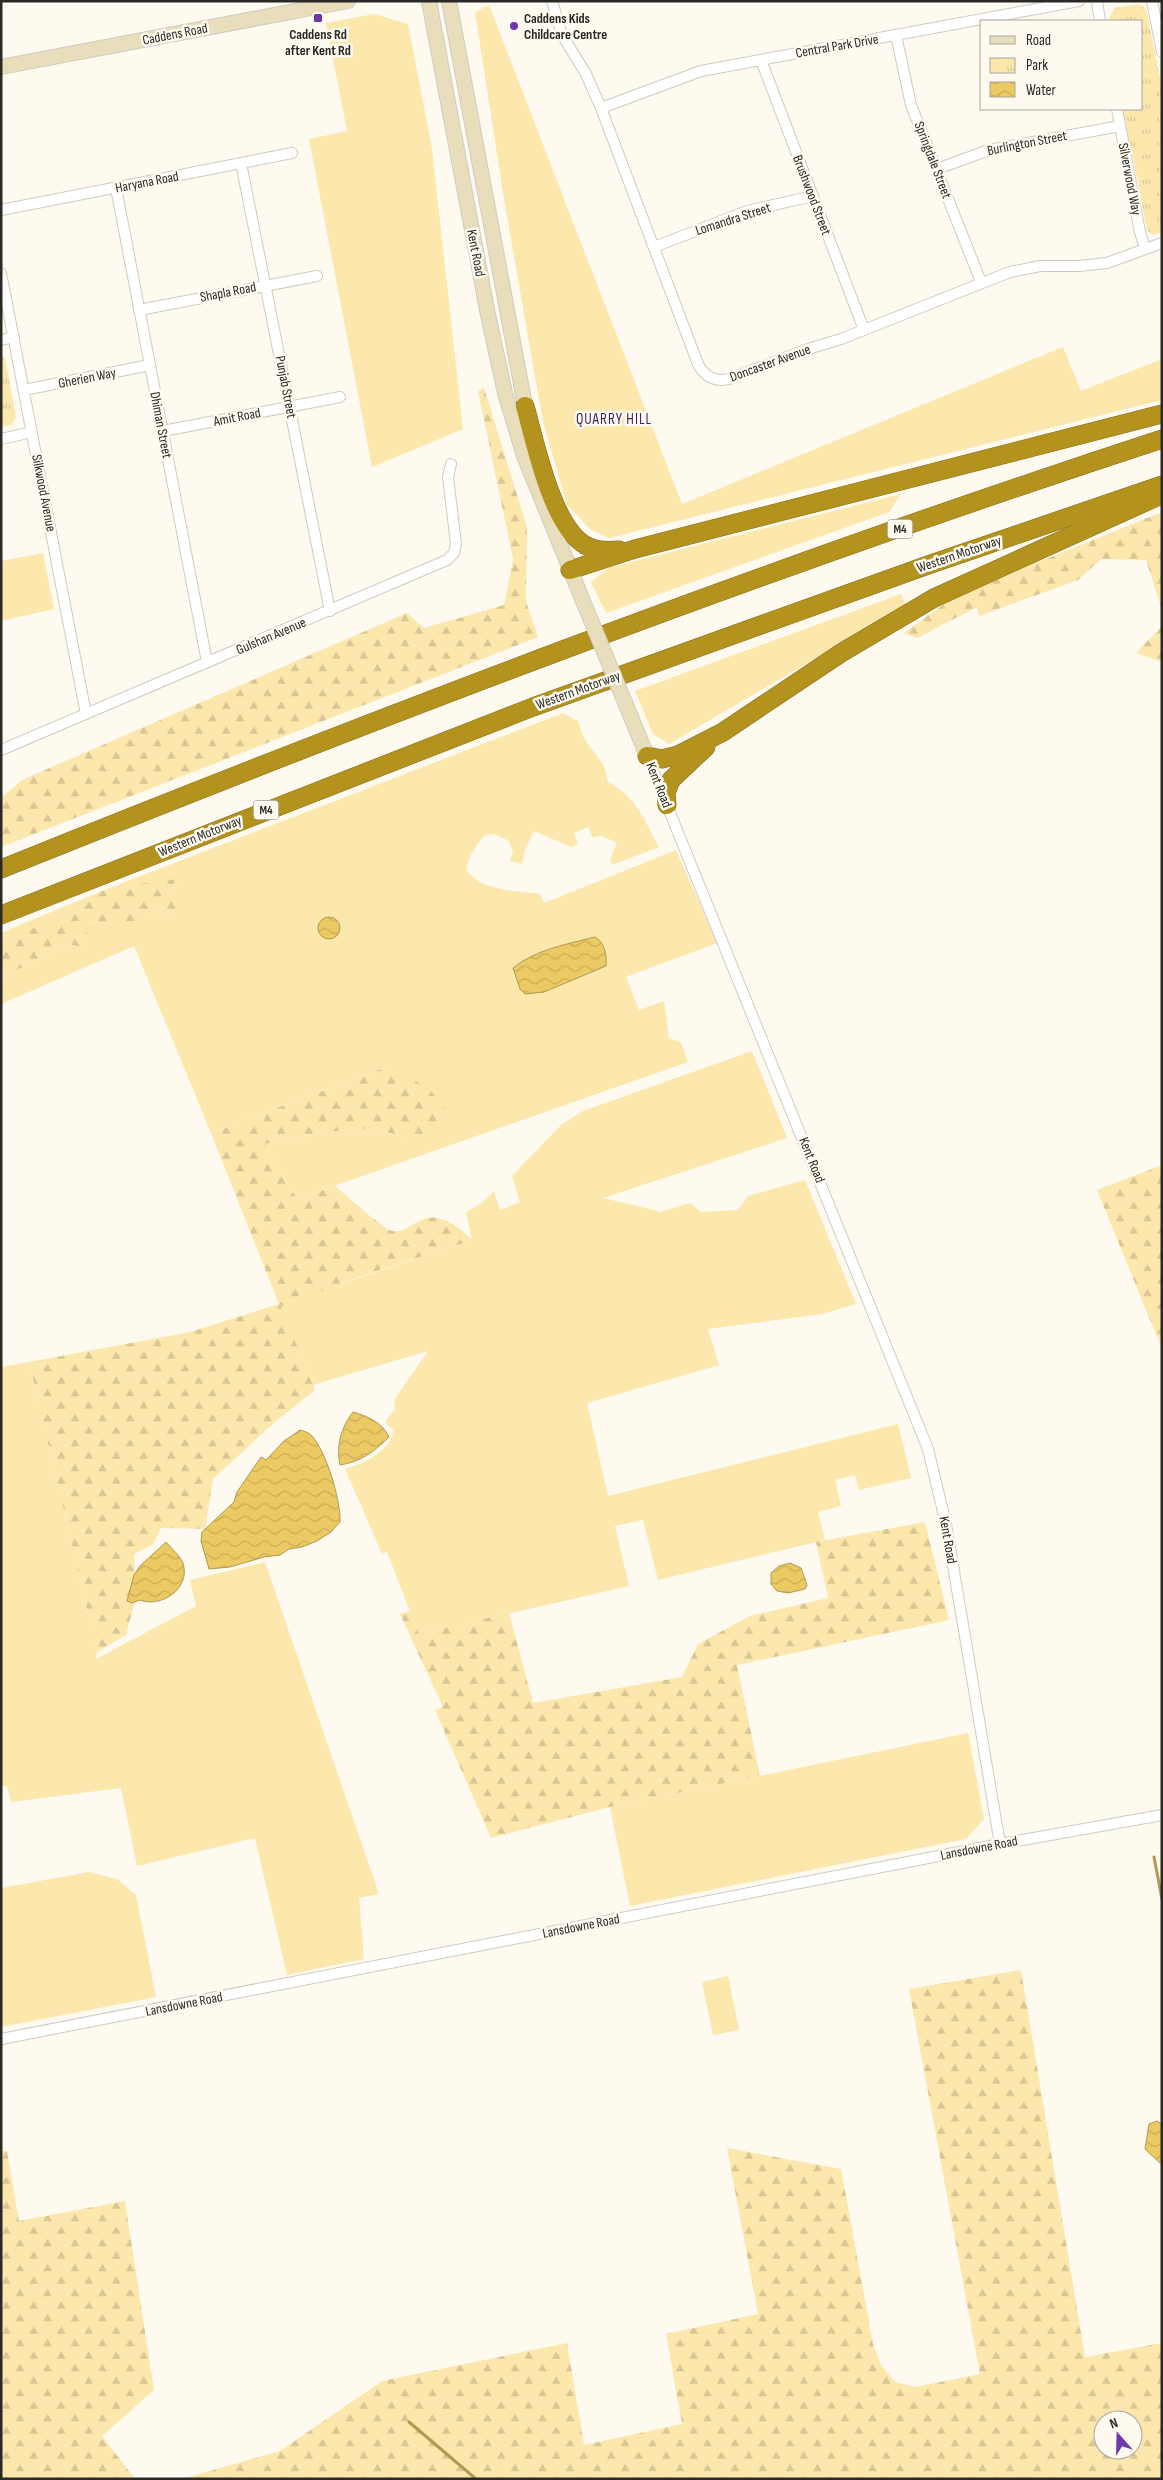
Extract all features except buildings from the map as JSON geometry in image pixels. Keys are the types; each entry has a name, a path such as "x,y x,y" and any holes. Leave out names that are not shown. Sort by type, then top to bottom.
{"highway":[{"path":"525,406 554,502 571,532 586,546 596,549 608,551 635,549"},
{"path":"570,570 635,549 1162,414"},
{"name":"M4","path":"1,869 197,791 621,629 913,524 1162,439"},
{"name":"Western Motorway","path":"1,915 533,707 900,574 1162,485"},
{"path":"647,756 662,759 669,758 723,732 841,653 934,598 1162,495"},
{"path":"667,805 668,785 671,780 723,732"}],"main road":[{"name":"Caddens Road","path":"1,67 348,1"},
{"name":"Kent Road","path":"429,1 496,355 514,426 570,570 647,756"},
{"name":"Kent Road","path":"449,1 542,500"}],"street":[{"name":"Doncaster Avenue","path":"552,1 562,35 586,74 600,108 699,365 703,372 712,379 723,380 732,378 864,330 981,282 1030,267 1107,263 1162,243"},
{"name":"Central Park Drive","path":"600,108 693,73 1079,1"},
{"path":"1097,1 1100,20"},
{"path":"1152,1 1162,52"},
{"name":"Springdale Street","path":"896,35 908,94 981,282"},
{"name":"Brushwood Street","path":"761,60 864,330"},
{"name":"Silverwood Way","path":"1117,110 1145,250"},
{"name":"Burlington Street","path":"937,169 1005,146 1120,126"},
{"name":"Haryana Road","path":"1,210 292,153"},
{"name":"Punjab Street","path":"241,163 330,611"},
{"name":"Dhiman Street","path":"116,188 207,662"},
{"name":"Lomandra Street","path":"654,247 747,211 813,196"},
{"name":"Silkwood Avenue","path":"1,272 86,714"},
{"name":"Shapla Road","path":"139,310 317,276"},
{"path":"1,340 14,338"},
{"name":"Gherien Way","path":"24,390 150,365"},
{"name":"Amit Road","path":"163,431 340,397"},
{"path":"1,438 32,432"},
{"name":"Gulshan Avenue","path":"1,750 444,562 452,556 456,544 448,478 451,464"},
{"name":"Kent Road","path":"647,756 928,1449 946,1524 1000,1844"},
{"name":"Lansdowne Road","path":"1,2040 1000,1844 1162,1815"}],"green space":[{"path":"1139,4 1146,9 1162,88 1162,232 1154,235 1147,231 1133,156 1128,153 1120,110 1143,110 1143,20 1108,20 1115,8"},
{"path":"489,5 682,504 1063,347 1081,391 1162,359 1162,400 609,538 590,529 567,505 543,422 504,199 475,12"},
{"path":"374,14 408,24 432,149 463,429 372,467 309,139 347,131 326,23"},
{"path":"1,356 5,359 16,417 11,425 1,427"},
{"path":"484,388 527,527 526,602 538,637 1,847 1,798 22,780 407,613 424,628 504,605 513,559 478,391"},
{"path":"901,494 889,512 606,613 591,582 608,568"},
{"path":"1162,512 1162,610 1146,560 1101,559 1078,580 979,616 977,607 917,638 904,633 948,601"},
{"path":"43,553 54,609 1,621 1,561"},
{"path":"901,594 906,605 669,744 653,734 635,691"},
{"path":"1162,626 1162,662 1136,653"},
{"path":"563,713 575,720 577,719 585,740 604,766 608,782 618,788 633,802 644,818 659,847 612,865 610,860 617,843 600,835 593,838 588,827 574,833 578,844 571,847 534,831 525,850 522,864 510,861 513,851 509,841 495,834 485,835 473,851 466,870 473,877 490,886 540,894 544,903 676,850 717,943 626,977 639,1010 664,1001 669,1038 681,1042 688,1062 297,1199 264,1144 335,1131 374,1128 409,1139 392,1065 211,1133 134,946 1,1004 1,978 52,952 55,947 73,945 83,947 87,933 8,935 1,938 1,933 68,905 65,917 101,922 133,921 158,911 177,916 168,896 177,880 112,887"},
{"path":"177,879 168,896 182,898 186,906 177,916 158,911 141,920 121,923 112,929 99,921 83,920 72,922 65,917 68,905 112,887"},
{"path":"52,922 87,933 83,947 73,945 55,947 52,952 1,978 1,938"},
{"path":"752,1051 787,1138 603,1198 659,1211 657,1213 690,1203 701,1212 738,1210 748,1196 805,1180 856,1304 822,1314 708,1329 719,1365 587,1403 608,1496 898,1424 911,1478 859,1490 855,1475 835,1480 841,1506 818,1512 825,1540 658,1580 643,1520 615,1526 629,1586 419,1634 387,1552 382,1554 345,1469 375,1456 388,1444 393,1430 385,1422 395,1409 394,1400 428,1351 313,1385 279,1304 472,1240 466,1212 482,1203 494,1191 500,1210 520,1202 512,1176 561,1125 583,1111"},
{"path":"392,1065 432,1092 454,1123 409,1139 374,1128 335,1131 264,1144 297,1199 335,1186 373,1218 392,1231 403,1230 419,1221 434,1218 455,1225 473,1240 352,1279 281,1307 315,1390 276,1421 213,1479 205,1529 161,1528 153,1544 134,1554 136,1596 126,1635 97,1652 29,1362 190,1332 279,1304 211,1133"},
{"path":"1162,1165 1162,1349 1097,1190"},
{"path":"29,1362 97,1652 96,1659 196,1606 190,1580 265,1562 379,1894 359,1898 364,1959 287,1975 255,1838 137,1866 121,1788 11,1802 7,1786 1,1786 1,1367"},
{"path":"925,1522 949,1620 737,1665 760,1776 610,1807 491,1838 435,1710 443,1707 400,1614 410,1611 419,1634 509,1613 533,1703 682,1677 698,1644 750,1616 828,1598 816,1542"},
{"path":"968,1733 984,1819 966,1839 630,1906 610,1807"},
{"path":"89,1872 117,1879 136,1895 156,1997 1,2027 1,1888"},
{"path":"1021,1970 1085,2357 1162,2343 1162,2479 182,2479 280,2451 382,2381 567,2343 584,2445 682,2424 666,2334 758,2314 727,2148 841,2169 873,2344 881,2365 895,2382 916,2387 980,2374 909,1989"},
{"path":"728,1976 739,2030 713,2035 702,1982"},
{"path":"1,2151 7,2151 19,2221 125,2201 154,2390 102,2436 135,2479 1,2479"}],"water":[{"path":"329,917 337,920 340,928 337,936 329,939 321,936 318,928 321,920"},
{"path":"595,937 605,950 606,966 544,992 525,994 520,989 513,968 541,952"},
{"path":"353,1412 374,1421 383,1428 389,1437 366,1455 340,1465 339,1444 345,1424"},
{"path":"300,1430 311,1435 322,1452 332,1476 340,1513 340,1522 331,1532 317,1541 302,1547 289,1549 280,1555 264,1557 230,1567 209,1569 201,1541 202,1532 234,1502 237,1492 261,1457 266,1460 284,1441"},
{"path":"166,1542 183,1563 183,1581 165,1599 148,1602 140,1600 132,1603 127,1601 134,1575 140,1566"},
{"path":"790,1563 801,1568 807,1585 805,1589 788,1593 777,1591 771,1584 771,1573 779,1566"},
{"path":"1157,2121 1162,2124 1162,2165 1145,2149 1149,2124"}],"waterway":[{"path":"1154,1857 1162,1899"},
{"path":"409,2422 476,2479"}],"place":[{"name":"Caddens Rd after Kent Rd","path":"318,18"},
{"name":"Caddens Kids Childcare Centre","path":"514,26"}],"district":[{"name":"QUARRY HILL","path":"614,419"}]}
